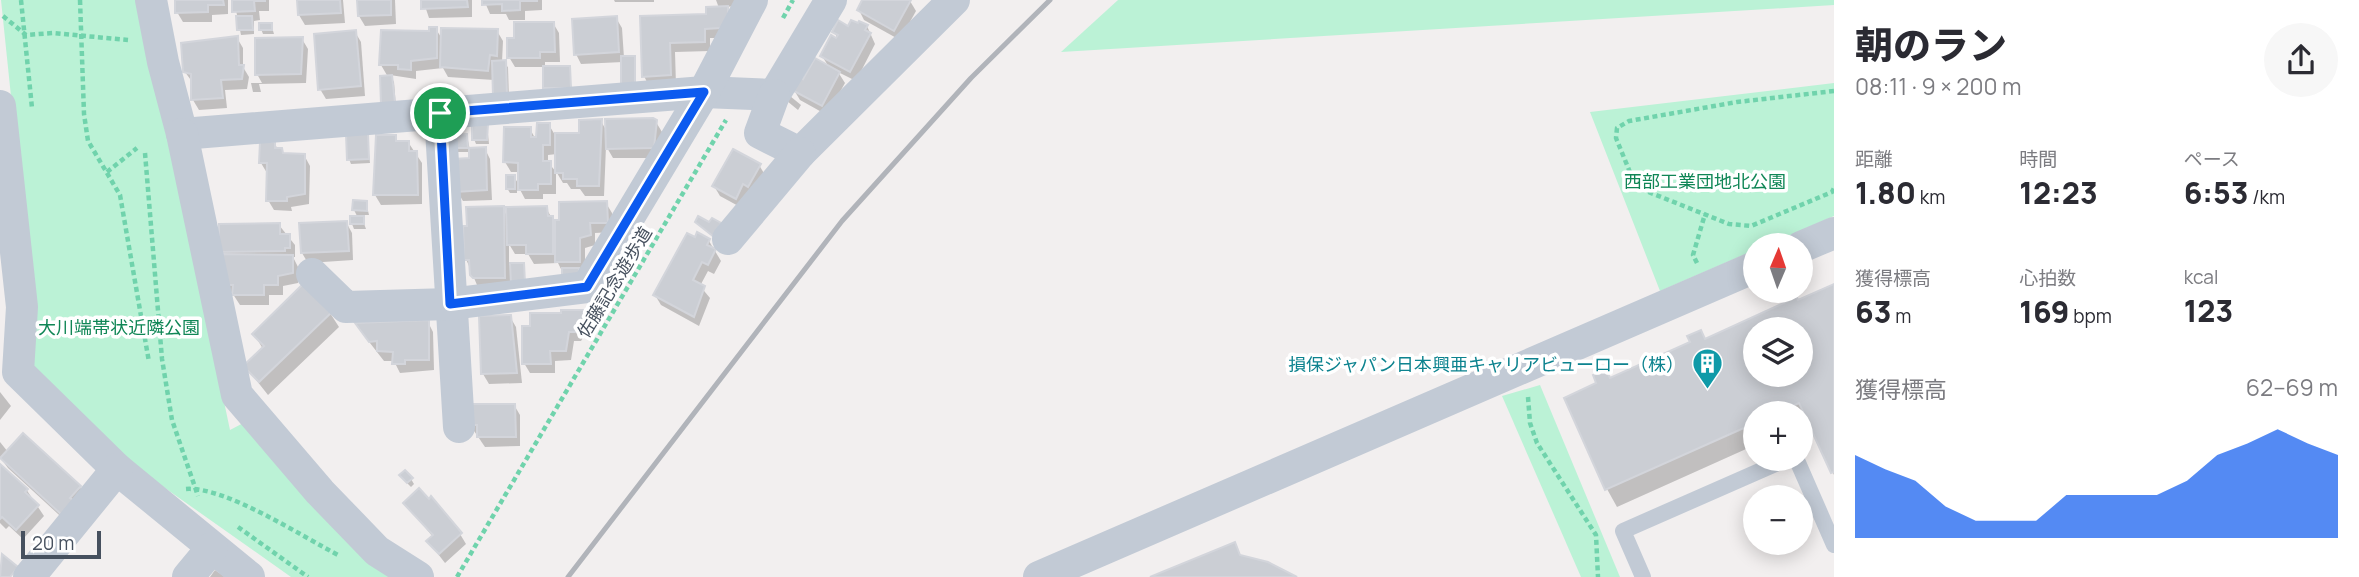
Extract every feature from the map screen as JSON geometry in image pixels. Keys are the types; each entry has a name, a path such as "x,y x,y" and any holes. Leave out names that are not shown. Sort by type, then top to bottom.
{"street":[{"path":"152,0 163,62 182,134 237,395 320,492 377,551 418,577"},
{"path":"312,274 346,307 450,304 587,287 704,92 752,0"},
{"path":"800,153 760,133 774,95 831,0"},
{"path":"728,239 800,153 954,0"},
{"path":"182,134 704,92 774,95"},
{"path":"0,106 22,307 9,366 117,469 249,577"},
{"path":"440,113 459,427"},
{"path":"1813,242 1834,233"},
{"path":"1039,577 1743,272"},
{"path":"29,577 117,469"},
{"path":"188,577 212,548"}],"lane":[{"path":"1643,577 1623,531 1759,471"},
{"path":"1802,471 1834,545"}],"path":[{"path":"80,0 84,114 88,141 120,195 149,362"},
{"path":"781,21 793,0"},
{"path":"3,16 26,35 82,35 128,40"},
{"path":"1834,91 1737,102 1629,121 1617,128 1616,138 1636,187 1729,224 1751,226 1832,192 1834,188"},
{"name":"佐藤記念遊歩道","path":"457,577 742,93"},
{"path":"107,172 137,148"},
{"path":"145,153 162,359 173,421 199,499"},
{"path":"1701,273 1693,255 1705,214"},
{"path":"1527,389 1530,423 1537,443 1596,535 1598,577"},
{"path":"177,489 196,488 233,500 342,557"},
{"path":"232,522 307,577"}],"green space":[{"name":"大川端帯状近隣公園","path":"1,0 139,0 230,430 249,420 404,577 291,577 131,464 28,360 33,308"},
{"path":"1118,0 1834,0 1834,5 1061,52"},
{"name":"西部工業団地北公園","path":"1834,83 1834,216 1795,233 1743,233 1743,255 1660,291 1590,112"},
{"path":"1540,385 1620,577 1581,577 1502,396"}],"building":[{"path":"175,0 223,0 224,5 208,5 208,12 175,13"},
{"path":"232,0 265,1 254,1 255,11 232,12"},
{"path":"297,0 340,0 341,13 298,15"},
{"path":"357,0 391,0 391,15 358,16"},
{"path":"421,0 467,0 468,7 421,9"},
{"path":"482,0 537,1 520,1 520,10 502,11 502,4 482,5"},
{"path":"862,0 911,0 894,31 857,10"},
{"path":"728,6 728,16 721,28 705,29 705,42 670,43 671,75 642,77 640,16 706,14 706,7"},
{"path":"236,16 252,16 253,30 237,30"},
{"path":"617,16 619,52 574,55 572,19"},
{"path":"838,20 848,26 851,20 858,23 859,21 868,25 865,30 871,33 850,72 820,56 831,35 836,38 838,35 832,32"},
{"path":"514,22 554,22 555,52 540,52 540,58 507,58 507,38 514,38"},
{"path":"259,23 272,23 272,30 259,30"},
{"path":"429,27 437,27 437,58 411,61 411,70 398,69 398,65 379,65 381,30 429,31"},
{"path":"441,28 498,29 497,56 490,55 488,71 440,67"},
{"path":"356,30 361,86 318,90 314,34"},
{"path":"238,36 239,65 244,65 242,79 221,80 223,98 191,100 191,74 183,72 181,43"},
{"path":"303,37 301,74 255,75 255,38"},
{"path":"621,56 635,56 635,88 621,88"},
{"path":"815,58 840,72 822,106 792,90 800,76 803,79"},
{"path":"506,60 507,95 493,95 492,61"},
{"path":"543,66 570,66 571,88 543,88"},
{"path":"392,75 395,103 381,104 380,76"},
{"path":"602,119 599,186 577,186 577,179 563,179 563,173 555,173 555,133 579,133 579,120"},
{"path":"605,119 657,120 654,148 606,149"},
{"path":"472,123 488,124 487,140 472,140"},
{"path":"537,123 550,123 550,145 543,145 543,161 551,161 551,184 538,184 538,190 518,190 518,163 503,162 504,127 531,127 531,137 536,137"},
{"path":"346,134 368,134 369,159 347,160"},
{"path":"467,134 468,148 453,148 453,135"},
{"path":"376,135 396,135 396,141 409,141 409,151 417,151 418,195 373,195"},
{"path":"260,142 275,142 275,148 282,148 283,153 305,154 305,194 287,197 287,201 266,201 267,163 259,163"},
{"path":"486,147 487,190 455,192 454,159 469,158 469,148"},
{"path":"733,149 761,164 748,187 743,184 736,199 712,186"},
{"path":"506,175 515,175 515,189 506,189"},
{"path":"353,200 367,201 367,211 352,210"},
{"path":"607,201 608,223 590,223 591,235 580,238 580,262 555,262 555,220 559,220 559,202"},
{"path":"504,206 505,278 473,278 470,275 469,260 464,260 463,226 467,226 466,207"},
{"path":"547,206 548,216 553,216 553,254 526,254 526,245 507,245 506,207"},
{"path":"350,216 364,216 364,224 350,224"},
{"path":"698,216 709,222 712,218 721,223 714,237 695,222"},
{"path":"347,221 349,251 301,253 299,223"},
{"path":"280,223 280,234 290,234 290,248 285,248 285,251 219,252 219,224"},
{"path":"697,232 710,239 707,245 716,249 708,265 702,262 693,280 705,286 694,317 653,295 687,233 695,237"},
{"path":"223,254 293,255 293,273 278,276 278,285 264,285 264,295 232,295 233,285 225,285"},
{"path":"510,263 524,263 525,283 511,284"},
{"path":"562,268 579,268 579,280 562,281"},
{"path":"304,283 332,312 259,382 243,366 264,346 252,334"},
{"name":"損保ジャパン日本興亜キャリアビューロー（株）","path":"1834,284 1834,472 1831,473 1813,434 1813,401 1743,401 1743,428 1605,490 1564,398 1596,383 1593,375 1606,369 1610,378 1690,342 1687,336 1701,330 1705,339 1743,322 1743,387 1813,387 1813,317 1753,317 1784,303 1813,303 1813,293"},
{"path":"561,310 590,310 575,332 569,332 566,351 550,351 551,364 522,364 522,326 530,326 530,313 561,313"},
{"path":"511,315 517,373 481,374 479,316"},
{"path":"429,320 429,360 405,360 405,364 392,364 393,352 377,351 377,341 369,342 355,323"},
{"path":"468,404 515,404 516,437 477,437 477,425 468,425"},
{"path":"23,433 81,486 70,498 76,502 63,516 0,458"},
{"path":"0,464 28,489 25,492 39,505 16,530 2,517 0,519"},
{"path":"405,470 413,478 407,483 399,475"},
{"path":"419,488 429,499 431,496 462,533 439,554 426,541 433,535 403,503"},
{"path":"1235,542 1240,555 1268,562 1297,577 1150,577"},
{"path":"2,554 18,567 10,577 0,577"}],"railway":[{"path":"568,577 842,221 971,78 1050,0"}],"place":[{"name":"損保ジャパン日本興亜キャリアビューロー（株）","path":"1707,391"}],"route":[{"path":"704,92 587,287 450,304 440,113 528,106 704,92"}]}
